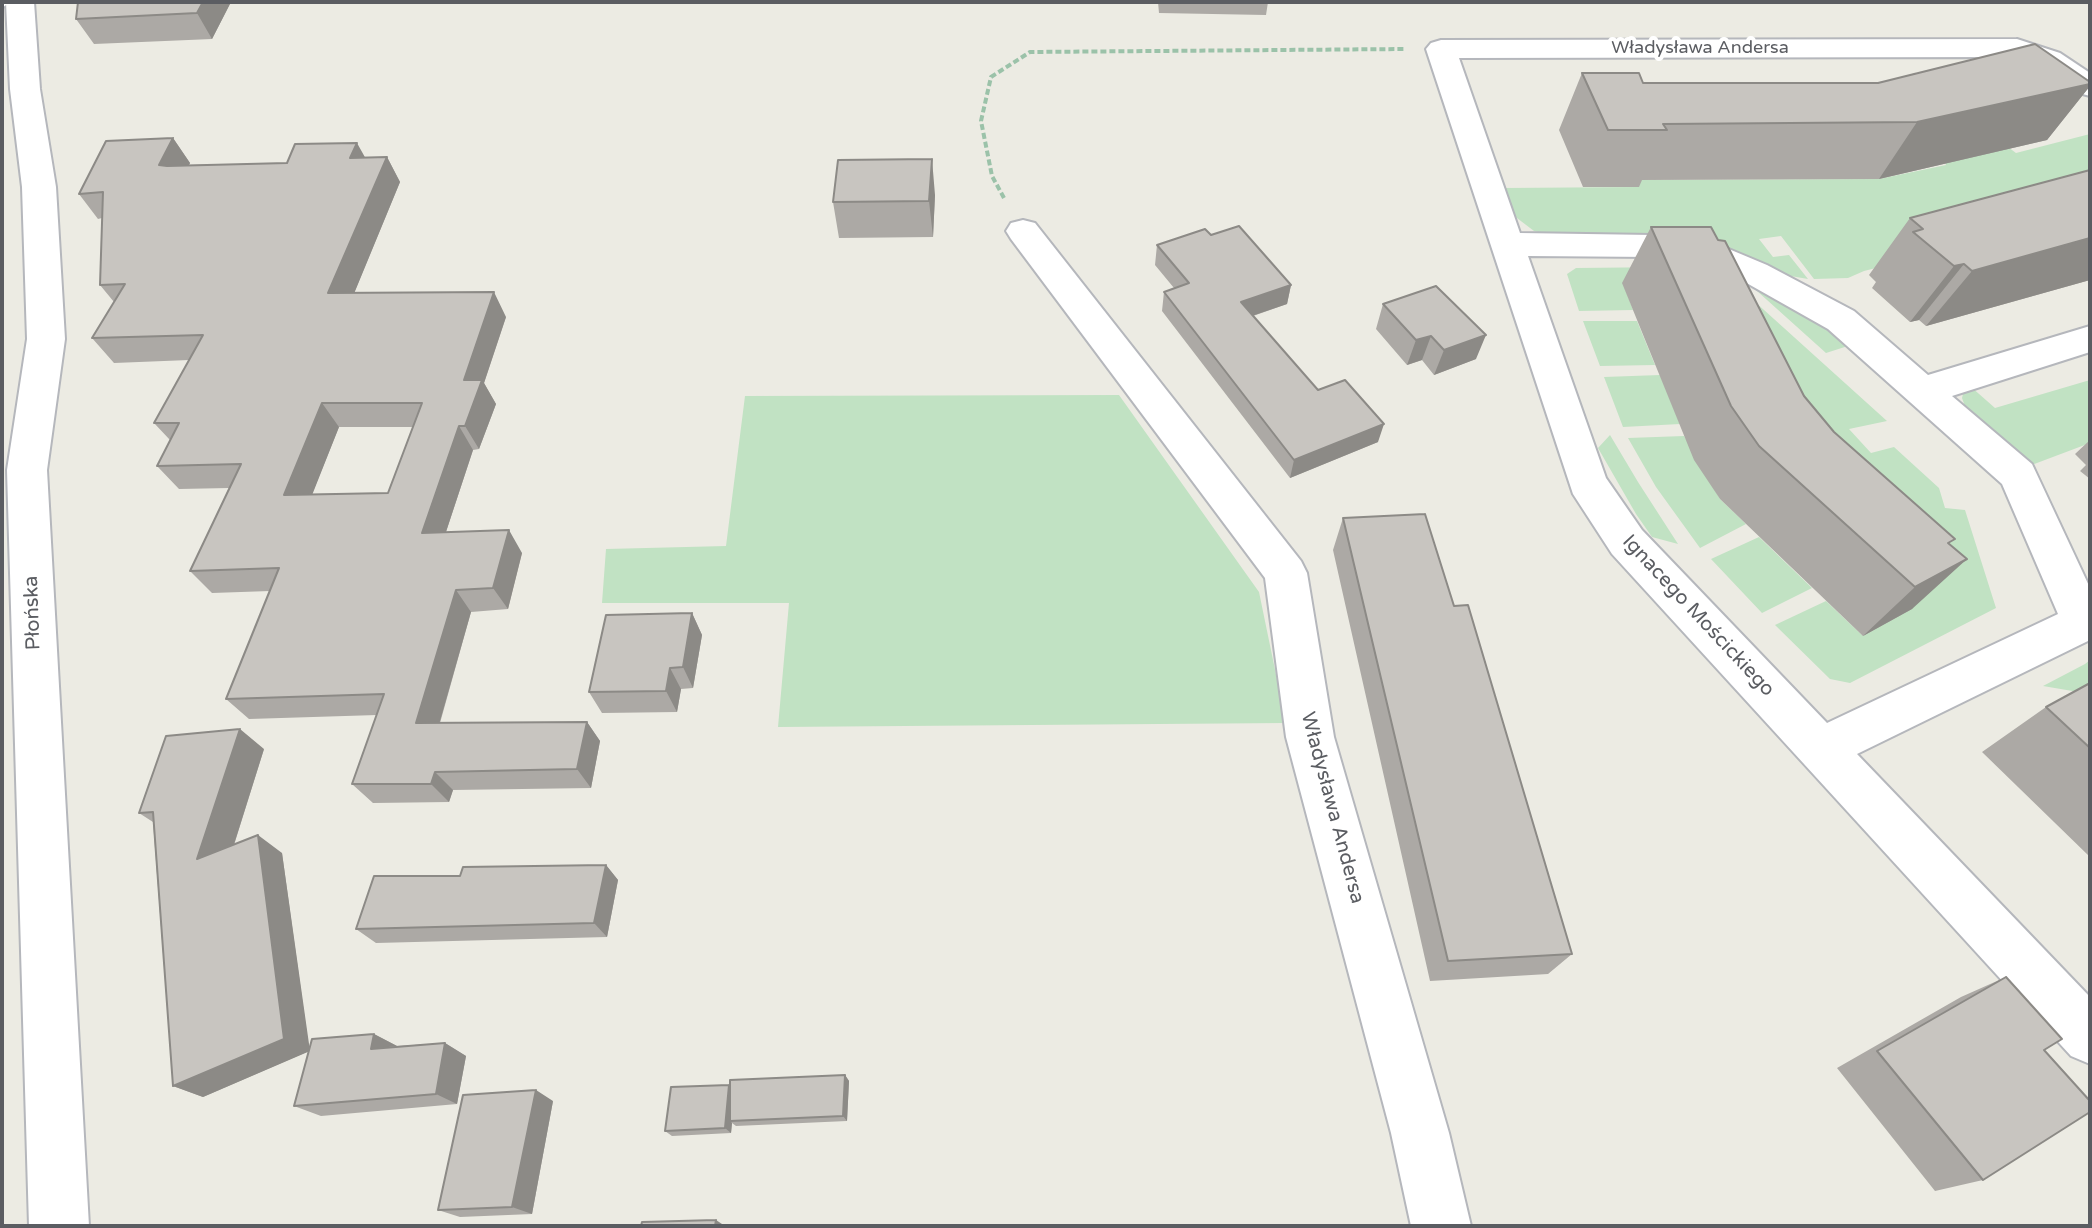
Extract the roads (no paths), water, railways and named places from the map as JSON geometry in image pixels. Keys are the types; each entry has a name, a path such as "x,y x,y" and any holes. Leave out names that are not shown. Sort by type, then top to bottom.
{"street":[{"name":"Płońska","path":"20,2 25,89 39,187 46,339 27,470 59,1226"},
{"name":"Władysława Andersa","path":"1461,102 1441,49 2017,48 2049,59 2090,87"},
{"name":"Ignacego Mościckiego","path":"1461,102 1587,483 1627,542 2090,1037"},
{"name":"Władysława Andersa","path":"1023,231 1286,573 1310,737 1420,1133 1441,1226"},
{"path":"1506,244 1653,246 1712,255 1755,273 1841,320 2018,475 2086,620 1821,749"},
{"path":"1922,391 2090,339"}]}
